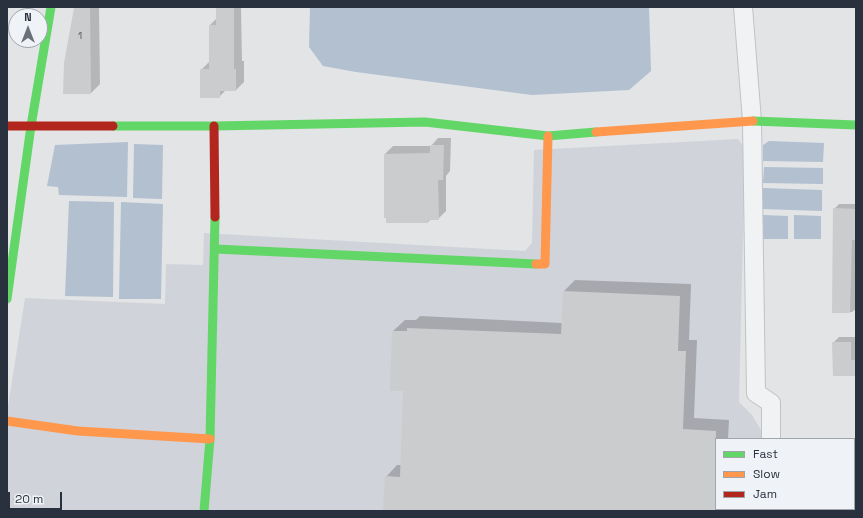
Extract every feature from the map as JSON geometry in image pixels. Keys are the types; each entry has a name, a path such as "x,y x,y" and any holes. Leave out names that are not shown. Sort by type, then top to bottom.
{"street":[{"path":"7,299 31,126 50,7"},
{"path":"743,7 752,122 756,393 771,403 771,438"},
{"path":"7,126 214,126 424,122 548,136 752,122 856,125"},
{"path":"204,511 210,439 216,249 214,126"},
{"path":"216,249 545,264 548,136"},
{"path":"7,421 78,431 210,439"}],"path":[{"path":"7,499 22,499"}],"shaded area":[{"path":"738,139 745,148 739,402 752,415 764,435 764,438 715,438 715,510 769,511 7,511 7,413 25,298 165,304 166,264 203,265 204,233 525,251 532,243 534,150"}],"water":[{"path":"310,7 649,7 651,71 629,90 532,95 356,72 323,66 309,47"},
{"path":"769,141 824,143 823,162 763,161 763,145"},
{"path":"128,142 127,197 59,195 58,187 47,186 55,145"},
{"path":"134,144 163,145 162,199 133,198"},
{"path":"764,167 823,168 823,184 763,183"},
{"path":"763,188 822,190 822,211 762,209"},
{"path":"69,201 114,202 113,297 65,296"},
{"path":"121,202 163,204 161,299 119,299"},
{"path":"763,215 788,216 788,239 762,239"},
{"path":"794,215 821,216 821,239 794,239"}],"building":[{"path":"216,7 234,7 234,69 236,69 236,91 220,91 220,98 200,98 200,69 209,69 209,25 216,25"},
{"path":"74,8 90,8 91,94 63,94 64,63"},
{"path":"430,145 444,145 443,180 438,180 439,220 428,220 428,223 386,223 386,218 384,218 384,154 430,153"},
{"path":"833,208 856,209 855,240 852,240 850,313 832,313"},
{"path":"563,291 680,296 678,351 686,351 683,429 716,431 715,511 383,511 385,476 400,477 403,391 390,391 392,331 407,331 407,328 561,334"},
{"path":"832,342 851,342 851,360 855,360 855,376 833,376"}],"traffic: fast":[{"path":"7,299 31,126 51,7"},
{"path":"753,121 856,125"},
{"path":"113,126 214,126 425,122 548,136 596,132"},
{"path":"204,511 210,439 215,217"},
{"path":"215,249 536,264"}],"traffic: slow":[{"path":"596,132 753,121"},
{"path":"536,264 545,264 548,136"},
{"path":"7,421 78,431 210,439"}],"traffic: jam":[{"path":"7,126 113,126"},
{"path":"214,126 215,217"}]}
